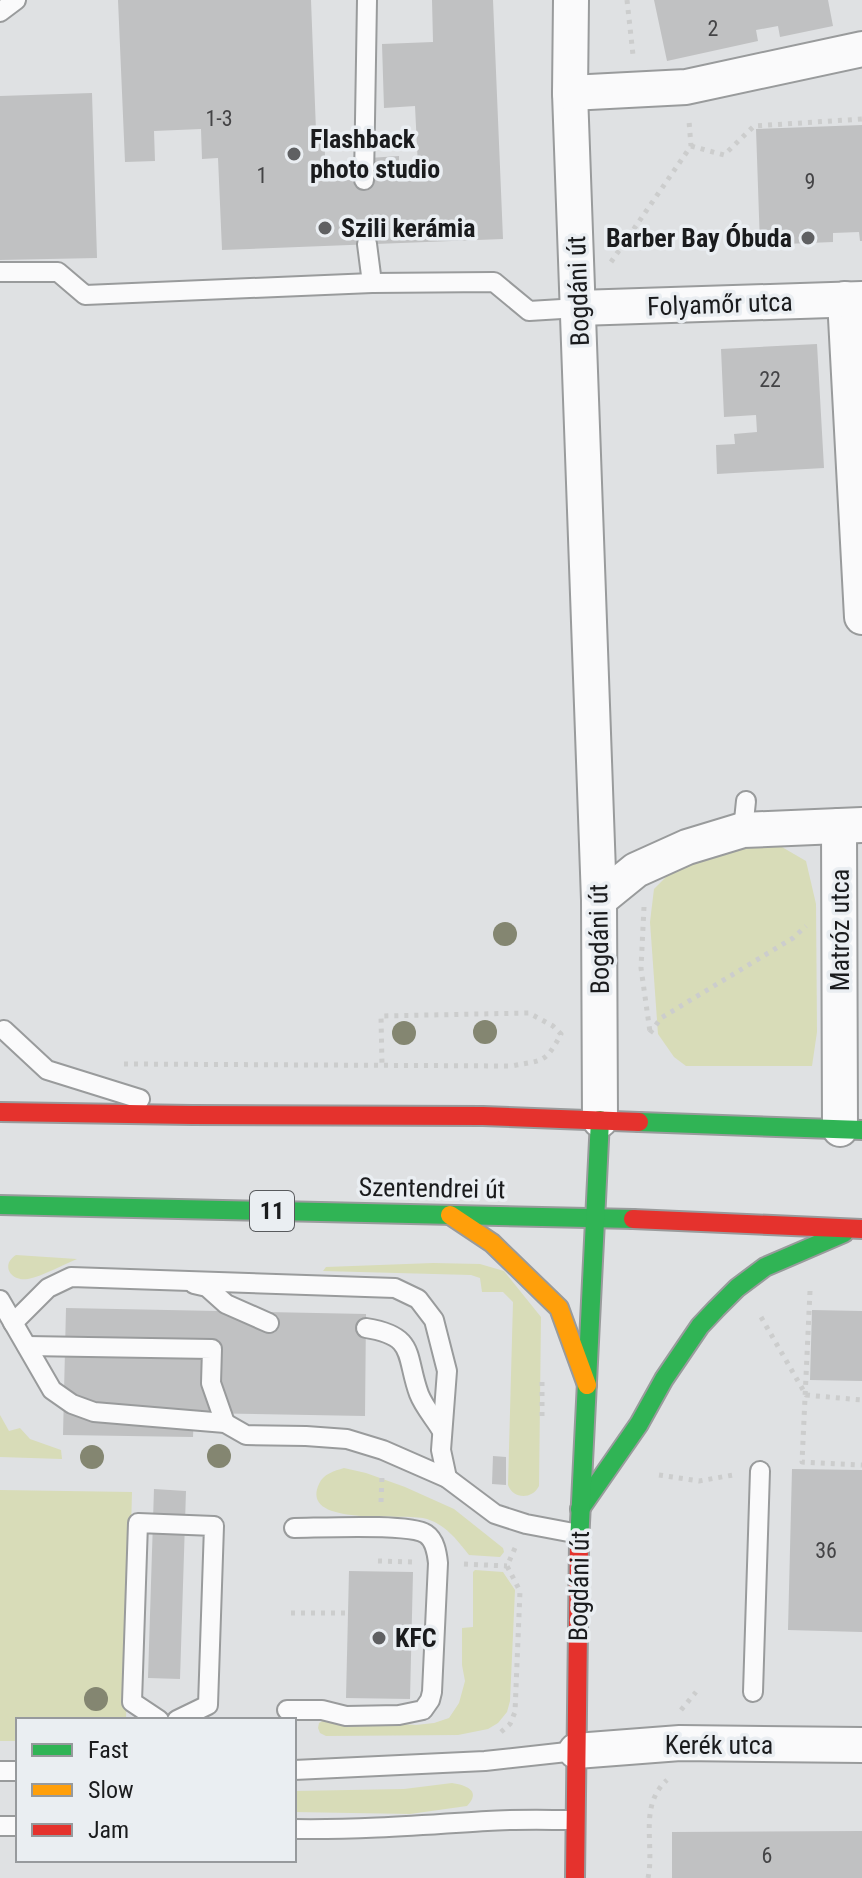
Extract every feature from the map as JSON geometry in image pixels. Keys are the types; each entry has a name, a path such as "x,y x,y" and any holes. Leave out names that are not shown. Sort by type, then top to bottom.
{"main road":[{"path":"0,1112 467,1115 851,1130"},
{"name":"Bogdáni út","path":"575,1878 579,1534 600,1120"},
{"name":"Szentendrei út","path":"0,1205 595,1217 859,1228"},
{"path":"450,1215 492,1243 559,1308 587,1385"},
{"path":"580,1509 639,1424 664,1379 700,1326 737,1288 765,1267 859,1228"}],"street":[{"name":"Bogdáni út","path":"571,0 570,93 599,900 600,1120"},
{"path":"570,93 686,87 862,49"},
{"path":"853,299 862,617"},
{"name":"Folyamőr utca","path":"578,308 853,299"},
{"path":"599,900 636,870 744,816 851,826"},
{"name":"Matróz utca","path":"851,826 839,908 851,1130"},
{"name":"Kerék utca","path":"576,1751 680,1743 862,1745"}],"lane":[{"path":"0,12 16,0"},
{"path":"364,180 367,0"},
{"path":"367,244 372,283"},
{"path":"0,272 58,272 85,295 372,283 494,282 529,311 578,308"},
{"path":"4,1030 47,1070 192,1115"},
{"path":"13,1323 48,1288 71,1277 395,1288 418,1299 434,1320 447,1371 441,1450 447,1478"},
{"path":"179,1280 207,1287 226,1304 269,1323"},
{"path":"0,1300 52,1390 72,1404 94,1412 225,1423 246,1435 347,1439 383,1450 447,1478 495,1514 526,1524 579,1534"},
{"path":"366,1328 384,1331 399,1339 410,1356 420,1395 442,1431"},
{"path":"27,1346 212,1349 211,1383 225,1423"},
{"path":"753,1692 760,1471"},
{"path":"156,1718 132,1702 138,1523 214,1526 208,1705 181,1718"},
{"path":"287,1710 322,1710 346,1716 399,1715 423,1710 432,1692 438,1563 436,1549 428,1535 415,1530 380,1527 294,1528"},
{"path":"296,1770 485,1761 576,1751"},
{"path":"296,1829 576,1820"}],"path":[{"path":"627,0 637,89"},
{"path":"578,308 691,146 686,87"},
{"path":"691,146 724,155 754,126 862,119"},
{"path":"645,866 641,968 650,1033 661,1018 793,938 823,909 839,908"},
{"path":"109,1064 382,1066 511,1066 543,1060 561,1034 529,1013 381,1016 382,1066"},
{"path":"810,1288 802,1462 862,1465"},
{"path":"754,1306 806,1395"},
{"path":"806,1395 862,1400"},
{"path":"380,1527 383,1450"},
{"path":"659,1475 699,1481 760,1471"},
{"path":"291,1613 348,1613"},
{"path":"680,1711 696,1692"},
{"path":"648,1878 650,1806 660,1786 669,1778"}],"green space":[{"path":"775,843 806,861 816,904 817,1032 812,1066 686,1066 674,1057 658,1034 650,922 654,889 670,873 735,845"},
{"path":"16,1255 77,1259 22,1279 13,1275 8,1268"},
{"path":"480,1264 504,1271 541,1317 539,1486 532,1494 518,1495 508,1485 513,1302 503,1292 482,1292 480,1278 471,1275 323,1271 326,1267"},
{"path":"0,1415 9,1431 20,1428 30,1439 61,1450 62,1459 0,1457"},
{"path":"344,1468 405,1487 454,1509 504,1552 500,1557 469,1555 445,1529 427,1519 358,1516 324,1507 317,1498 319,1484 326,1475"},
{"path":"0,1490 132,1492 126,1718 16,1718 16,1741 0,1741"},
{"path":"475,1570 503,1572 515,1590 510,1701 507,1712 498,1723 488,1729 458,1735 326,1736 320,1733 319,1723 326,1719 416,1725 449,1718 459,1703 465,1681 462,1628 473,1627"},
{"path":"452,1783 467,1787 473,1796 467,1806 410,1814 296,1812 296,1791 404,1789"}],"building":[{"path":"118,0 311,0 316,131 324,131 326,181 370,179 369,158 399,156 399,167 418,167 415,106 384,108 382,44 433,42 432,0 493,0 503,239 222,250 218,158 202,159 201,129 154,131 155,161 125,162"},
{"path":"654,0 828,0 833,26 780,37 778,26 756,30 758,41 667,61"},
{"path":"92,93 97,258 0,260 0,96"},
{"path":"862,125 862,241 859,232 833,233 833,242 760,245 756,129"},
{"path":"817,344 824,468 717,474 716,445 735,444 734,434 757,432 756,415 724,417 721,349"},
{"path":"66,1308 366,1314 365,1416 194,1413 193,1437 63,1435"},
{"path":"812,1310 862,1311 862,1381 810,1380"},
{"path":"493,1456 506,1457 506,1485 492,1484"},
{"path":"792,1469 862,1470 862,1632 788,1630"},
{"path":"154,1489 186,1491 180,1679 148,1678"},
{"path":"349,1571 413,1572 410,1699 346,1698"},
{"path":"862,1831 862,1878 672,1878 672,1832"}],"traffic: fast":[{"path":"579,1543 600,1120"},
{"path":"639,1122 862,1130"},
{"path":"0,1205 633,1219"},
{"path":"580,1509 639,1424 664,1379 700,1326 716,1309 765,1267 844,1233"}],"traffic: slow":[{"path":"450,1215 492,1243 559,1308 587,1385"}],"traffic: jam":[{"path":"0,1112 483,1116 639,1122"},
{"path":"633,1219 862,1229"},
{"path":"575,1878 579,1543"}],"place":[{"name":"Flashback photo studio","path":"294,154"},
{"name":"Szili kerámia","path":"325,228"},
{"name":"Barber Bay Óbuda","path":"808,238"},
{"name":"KFC","path":"379,1638"}]}
